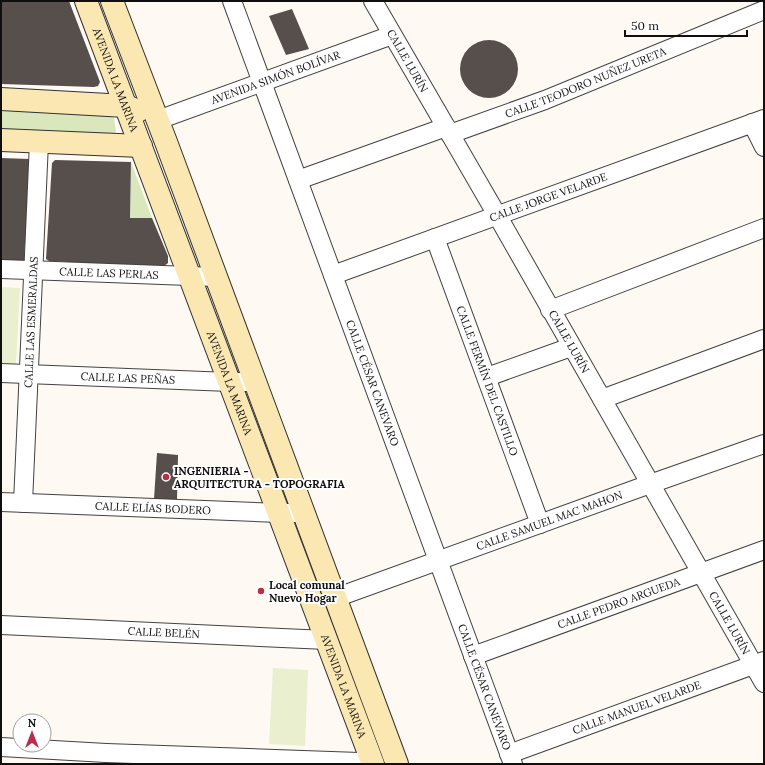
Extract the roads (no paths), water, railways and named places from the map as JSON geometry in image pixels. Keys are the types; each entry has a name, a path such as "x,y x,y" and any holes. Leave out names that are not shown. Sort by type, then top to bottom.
{"street":[{"name":"AVENIDA LA MARINA","path":"86,1 373,762"},
{"name":"AVENIDA LA MARINA","path":"112,1 158,120 397,764"},
{"name":"CALLE CÉSAR CANEVARO","path":"232,1 511,759"},
{"name":"CALLE LURÍN","path":"373,1 701,573 759,663 764,683"},
{"name":"CALLE TEODORO NUÑEZ URETA","path":"298,180 448,130 545,100 764,10"},
{"name":"AVENIDA SIMÓN BOLÍVAR","path":"158,120 392,35"},
{"path":"1,99 126,106 158,120 141,146 1,140"},
{"path":"758,121 764,147"},
{"name":"CALLE JORGE VELARDE","path":"333,275 758,121"},
{"name":"CALLE LAS ESMERALDAS","path":"22,503 39,142"},
{"path":"550,310 764,228"},
{"name":"CALLE FERMÍN DEL CASTILLO","path":"436,238 540,524"},
{"name":"CALLE LAS PERLAS","path":"1,269 216,277"},
{"path":"602,399 764,340"},
{"path":"487,378 571,347"},
{"name":"CALLE LAS PEÑAS","path":"1,373 255,382"},
{"name":"CALLE SAMUEL MAC MAHON","path":"336,598 438,560 764,444"},
{"name":"CALLE ELÍAS BODERO","path":"1,502 304,513"},
{"name":"CALLE PEDRO ARGUEDA","path":"473,656 764,550"},
{"name":"CALLE BELÉN","path":"1,625 327,640"},
{"name":"CALLE MANUEL VELARDE","path":"511,759 759,663"},
{"path":"1,747 105,759 373,762"}],"place":[{"name":"INGENIERIA - ARQUITECTURA - TOPOGRAFIA","path":"166,477"},
{"name":"Local comunal Nuevo Hogar","path":"261,591"}]}
